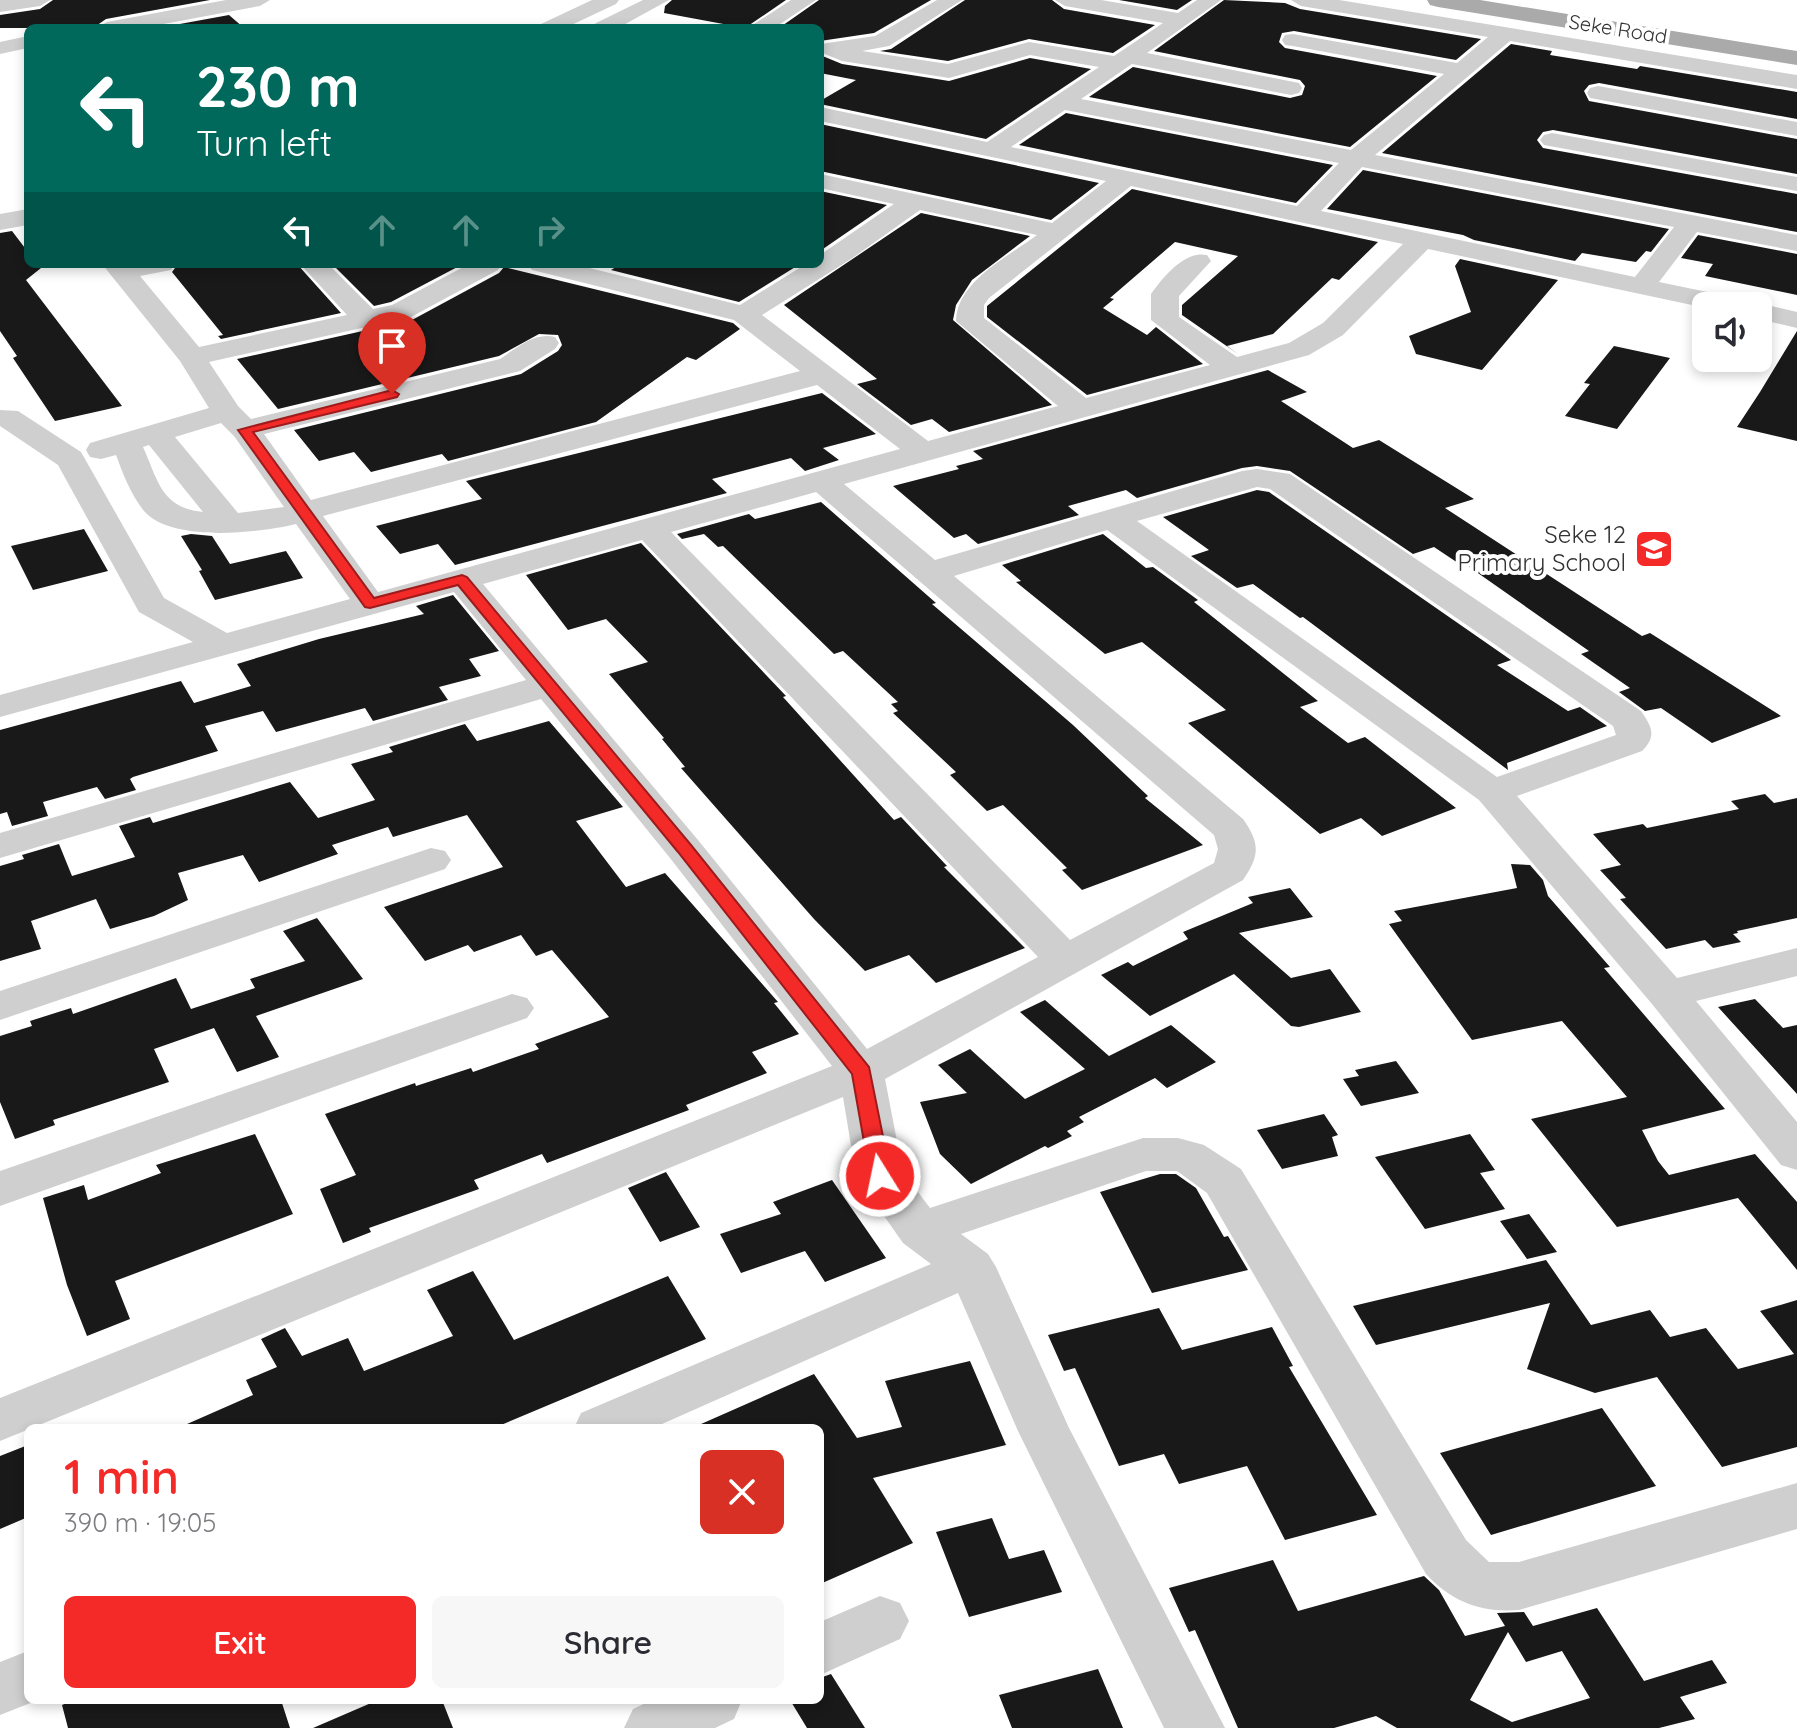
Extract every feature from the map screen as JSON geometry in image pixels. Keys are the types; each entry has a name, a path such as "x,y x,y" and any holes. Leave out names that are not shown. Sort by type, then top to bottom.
{"main road":[{"name":"Seke Road","path":"1438,0 1797,58"}],"street":[{"path":"0,6 40,0"},
{"path":"129,24 260,0"},
{"path":"557,24 609,0"},
{"path":"612,24 659,0"},
{"path":"766,24 806,0"},
{"path":"824,48 881,41 952,0"},
{"path":"1065,0 1180,20"},
{"path":"991,150 1211,0"},
{"path":"1301,0 1342,3 1504,35 1797,82"},
{"path":"1303,215 1358,157 1504,35"},
{"path":"1293,40 1464,71"},
{"path":"0,48 24,43"},
{"path":"824,48 937,71 957,70 1029,48 1291,88"},
{"path":"1505,186 1598,93 1629,54"},
{"path":"1598,93 1797,129"},
{"path":"1061,102 1797,243"},
{"path":"824,115 1692,296"},
{"path":"1552,140 1797,184"},
{"path":"1082,410 970,321 970,305 979,292 1126,178"},
{"path":"824,182 1055,231"},
{"path":"831,251 914,202"},
{"path":"0,222 24,218"},
{"path":"1643,285 1691,222"},
{"path":"1,703 925,454 1299,349 1318,340 1423,239"},
{"path":"1198,261 1165,294 1165,320 1233,368"},
{"path":"119,268 192,357 370,604"},
{"path":"317,268 368,320"},
{"path":"192,357 368,320 416,304 482,268"},
{"path":"557,268 744,314 925,454"},
{"path":"744,314 808,268"},
{"path":"1772,314 1797,320"},
{"path":"70,459 157,435 510,365 545,343"},
{"path":"126,444 157,507 180,519 229,523 269,521 820,375"},
{"path":"2,412 70,459 151,605 222,644"},
{"path":"157,435 229,523"},
{"path":"928,573 1242,480 1257,478 1279,481 1628,719 1633,726 1634,738 1629,743 1493,792"},
{"path":"0,1420 861,1072 1229,871 1240,849 1238,839 1229,827 822,481"},
{"path":"1114,520 1493,792 1667,994 1797,1153"},
{"path":"649,528 1066,961"},
{"path":"462,580 684,849 861,1072 880,1176 920,1230 971,1267 1044,1431 1195,1728"},
{"path":"0,846 548,685"},
{"path":"0,1006 431,860"},
{"path":"1667,994 1797,962"},
{"path":"0,1189 512,1008"},
{"path":"920,1230 1143,1155 1172,1152 1202,1162 1224,1181 1446,1557 1476,1585 1496,1589 1519,1586 1797,1506"},
{"path":"609,1424 971,1267"},
{"path":"824,1647 880,1621"},
{"path":"0,1689 24,1679"},
{"path":"654,1728 705,1704"}],"building":[{"path":"53,0 210,0 106,19 99,24 24,24 24,28 0,28 0,15 40,9"},
{"path":"672,0 786,0 751,24 723,24 664,13 665,6"},
{"path":"819,0 931,0 874,33 824,40 824,24 785,24"},
{"path":"965,0 1052,0 1064,9 1155,25 1113,53 1029,39 948,61 880,51 891,49"},
{"path":"1119,0 1192,0 1177,10"},
{"path":"1224,0 1285,3 1300,9 1481,39 1456,60 1294,31 1282,33 1279,42 1285,48 1437,76 1350,147 1089,97 1133,67 1290,98 1302,95 1305,86 1300,80 1154,51"},
{"path":"229,15 239,24 180,24"},
{"path":"1511,44 1552,51 1550,55 1637,69 1640,66 1797,92 1797,119 1599,83 1589,85 1584,91 1589,101 1797,139 1797,174 1553,130 1543,132 1537,140 1543,148 1797,194 1797,232 1382,153"},
{"path":"824,57 842,64 949,81 1030,58 1091,69 986,139 824,105 824,99 856,80 824,74"},
{"path":"1066,113 1333,165 1296,203 1019,145"},
{"path":"824,125 1099,183 1051,220 824,172"},
{"path":"1363,170 1669,229 1651,252 1646,251 1636,262 1582,253 1575,261 1463,235 1327,209"},
{"path":"1132,189 1378,242 1339,280 1332,278 1273,334 1227,346 1238,354 1182,315 1182,305 1238,256 1175,242 1110,298 1114,299 1103,308 1147,335 1156,327 1203,364 1087,395 987,317 987,306"},
{"path":"824,192 887,205 824,248"},
{"path":"921,213 1030,236 972,280 956,305 953,320 1052,405 949,432 932,419 911,425 857,384 877,379 784,305"},
{"path":"12,231 24,247 24,268 41,268 26,280 122,406 55,421 13,358 17,356 0,331 0,233"},
{"path":"1698,235 1797,254 1797,295 1705,276 1713,264 1681,258"},
{"path":"1460,259 1558,280 1482,370 1416,354 1409,336 1471,312 1455,266"},
{"path":"175,268 301,268 341,313 221,339 218,336 223,335 172,272"},
{"path":"336,268 455,268 391,302 374,306"},
{"path":"508,268 733,323 740,329 696,360 687,357 596,422 448,461 442,454 371,472 354,452 319,461 294,430 521,374 558,351 562,345 558,335 539,334 499,356 278,409 237,359 412,320"},
{"path":"614,268 794,268 739,302 611,270"},
{"path":"1797,331 1797,441 1737,427 1760,392"},
{"path":"1614,346 1670,358 1617,429 1565,416 1590,384 1584,383"},
{"path":"1268,370 1307,392 1281,401 1353,448 1379,440 1474,499 1445,508 1642,636 1650,633 1781,716 1712,743 1661,708 1645,711 1619,692 1630,688 1581,654 1589,651 1465,564 1461,565 1434,547 1413,554 1290,471 1257,466 1242,468 1137,498 1126,490 1068,506 1079,515 978,544 966,534 954,538 893,486 959,469 956,466 983,459 973,451"},
{"path":"822,393 876,434 823,448 839,460 805,471 791,458 712,479 727,493 455,565 438,544 400,554 376,526 482,499 466,481"},
{"path":"1257,490 1269,492 1511,660 1497,665 1568,711 1580,707 1607,726 1507,763 1508,770 1303,617 1300,618 1253,584 1237,588 1191,556 1209,550 1163,517"},
{"path":"821,502 936,603 932,604 1073,725 1148,796 1145,798 1203,845 1082,890 1062,870 1067,868 1003,805 987,811 950,775 956,772 893,713 898,711 891,704 898,702 843,651 834,654 723,546 718,547 704,534 682,539 677,534 749,514 755,519"},
{"path":"84,529 108,571 33,590 11,546"},
{"path":"1103,534 1146,568 1153,567 1198,600 1194,602 1318,701 1300,707 1348,743 1365,737 1456,808 1382,836 1361,818 1320,834 1188,723 1226,710 1142,642 1105,654 1016,582 1021,581 1002,565"},
{"path":"181,536 212,536 230,564 286,551 303,578 215,600 199,571 202,570"},
{"path":"641,543 786,696 783,697 894,820 901,817 947,866 944,867 1025,948 936,983 909,955 865,971 814,919 681,768 685,767 664,738 609,674 648,662 606,619 568,630 526,575"},
{"path":"453,595 499,651 469,659 481,676 439,687 448,700 373,721 365,708 276,732 263,711 205,726 218,751 133,777 130,779 136,790 105,799 97,787 43,802 48,816 12,826 7,812 0,814 0,730 181,681 194,703 251,686 237,664 319,639 424,614 416,606"},
{"path":"549,721 623,807 576,821 626,887 665,873 778,1002 774,1003 799,1034 752,1052 767,1073 686,1105 689,1110 547,1163 542,1154 474,1180 479,1189 369,1228 371,1232 343,1243 320,1189 356,1175 325,1114 415,1083 416,1086 471,1068 473,1072 539,1049 535,1044 609,1017 552,950 536,956 521,935 474,952 468,945 425,961 384,907 503,867 467,815 393,837 388,827 332,845 338,854 259,882 243,855 178,873 188,900 154,916 110,929 96,899 31,921 41,949 0,961 0,866 24,859 22,855 59,844 72,876 135,857 119,826 150,817 153,823 290,782 318,818 375,800 351,764 393,752 389,747 465,724 477,741"},
{"path":"1765,794 1774,803 1797,798 1797,918 1737,931 1733,934 1741,942 1713,948 1705,940 1666,949 1620,899 1626,898 1600,870 1621,865 1593,834 1643,824 1647,828 1739,809 1731,801"},
{"path":"1511,864 1530,865 1543,880 1548,896 1610,967 1604,968 1725,1109 1642,1130 1658,1161 1669,1175 1755,1154 1797,1202 1797,1270 1738,1198 1617,1227 1531,1119 1627,1097 1562,1021 1472,1040 1389,924 1402,921 1394,911 1517,888"},
{"path":"1290,888 1313,917 1239,933 1291,978 1330,969 1361,1012 1299,1027 1291,1026 1234,974 1150,1016 1101,975 1128,962 1133,966 1188,939 1183,932 1253,903 1248,897"},
{"path":"317,918 363,979 256,1016 279,1057 237,1072 214,1028 154,1049 169,1082 53,1120 55,1125 15,1139 0,1102 0,1036 32,1026 30,1021 71,1008 73,1014 176,978 191,1009 255,988 250,979 305,961 283,931"},
{"path":"1755,999 1783,1028 1797,1025 1797,1094 1718,1007"},
{"path":"1045,1000 1109,1056 1171,1025 1216,1062 1167,1088 1155,1078 1079,1117 1084,1122 1067,1131 1072,1136 1048,1148 1045,1146 971,1184 940,1154 920,1102 967,1093 938,1065 970,1049 1025,1099 1085,1069 1020,1012"},
{"path":"1396,1061 1419,1093 1361,1106 1343,1079 1359,1076 1355,1070"},
{"path":"1324,1114 1338,1135 1332,1137 1338,1156 1282,1169 1257,1130"},
{"path":"255,1134 293,1214 115,1281 130,1319 87,1336 67,1285 43,1198 84,1185 88,1200 161,1173 156,1165"},
{"path":"1470,1134 1495,1170 1480,1173 1505,1209 1425,1229 1375,1157"},
{"path":"666,1172 700,1227 660,1242 628,1188"},
{"path":"1160,1174 1176,1174 1196,1188 1224,1237 1228,1236 1248,1270 1152,1293 1100,1192"},
{"path":"832,1180 886,1258 825,1282 805,1251 741,1273 720,1234 781,1214 773,1202"},
{"path":"1529,1214 1557,1252 1527,1259 1500,1221"},
{"path":"1546,1260 1591,1325 1650,1310 1670,1337 1706,1328 1738,1369 1794,1354 1760,1311 1797,1300 1797,1447 1722,1467 1657,1377 1595,1393 1527,1369 1550,1303 1376,1345 1353,1306"},
{"path":"473,1271 514,1340 668,1276 706,1339 504,1424 187,1424 253,1395 246,1380 277,1367 261,1339 285,1328 302,1356 348,1338 364,1371 453,1336 427,1290"},
{"path":"1159,1308 1182,1350 1272,1327 1293,1366 1289,1367 1377,1515 1285,1540 1247,1466 1179,1484 1164,1454 1119,1466 1075,1368 1064,1371 1048,1335"},
{"path":"970,1361 1006,1445 873,1478 913,1543 824,1582 824,1424 701,1424 814,1374 857,1438 902,1427 885,1381"},
{"path":"1602,1408 1656,1486 1491,1535 1440,1453"},
{"path":"24,1447 24,1519 0,1529 0,1456"},
{"path":"992,1518 1009,1559 1044,1550 1062,1592 969,1617 936,1532"},
{"path":"1273,1560 1298,1611 1424,1576 1439,1590 1465,1636 1505,1626 1497,1613 1524,1612 1533,1626 1597,1608 1644,1681 1712,1660 1727,1683 1680,1697 1695,1719 1659,1728 1397,1728 1376,1716 1334,1728 1238,1728 1195,1630 1189,1632 1169,1588","holes":["1508,1632 1526,1662 1562,1651 1590,1698 1512,1722 1470,1700"]},
{"path":"1098,1669 1123,1728 1012,1728 999,1695"},
{"path":"831,1674 865,1728 807,1728 792,1704 824,1704 824,1677"},
{"path":"282,1704 290,1728 68,1728 62,1705"},
{"path":"369,1704 444,1704 453,1728 313,1728"}],"place":[{"name":"Seke 12 Primary School","path":"1654,549"}],"route":[{"path":"392,394 245,430 370,604 462,580 684,849 861,1072 880,1176"}]}
